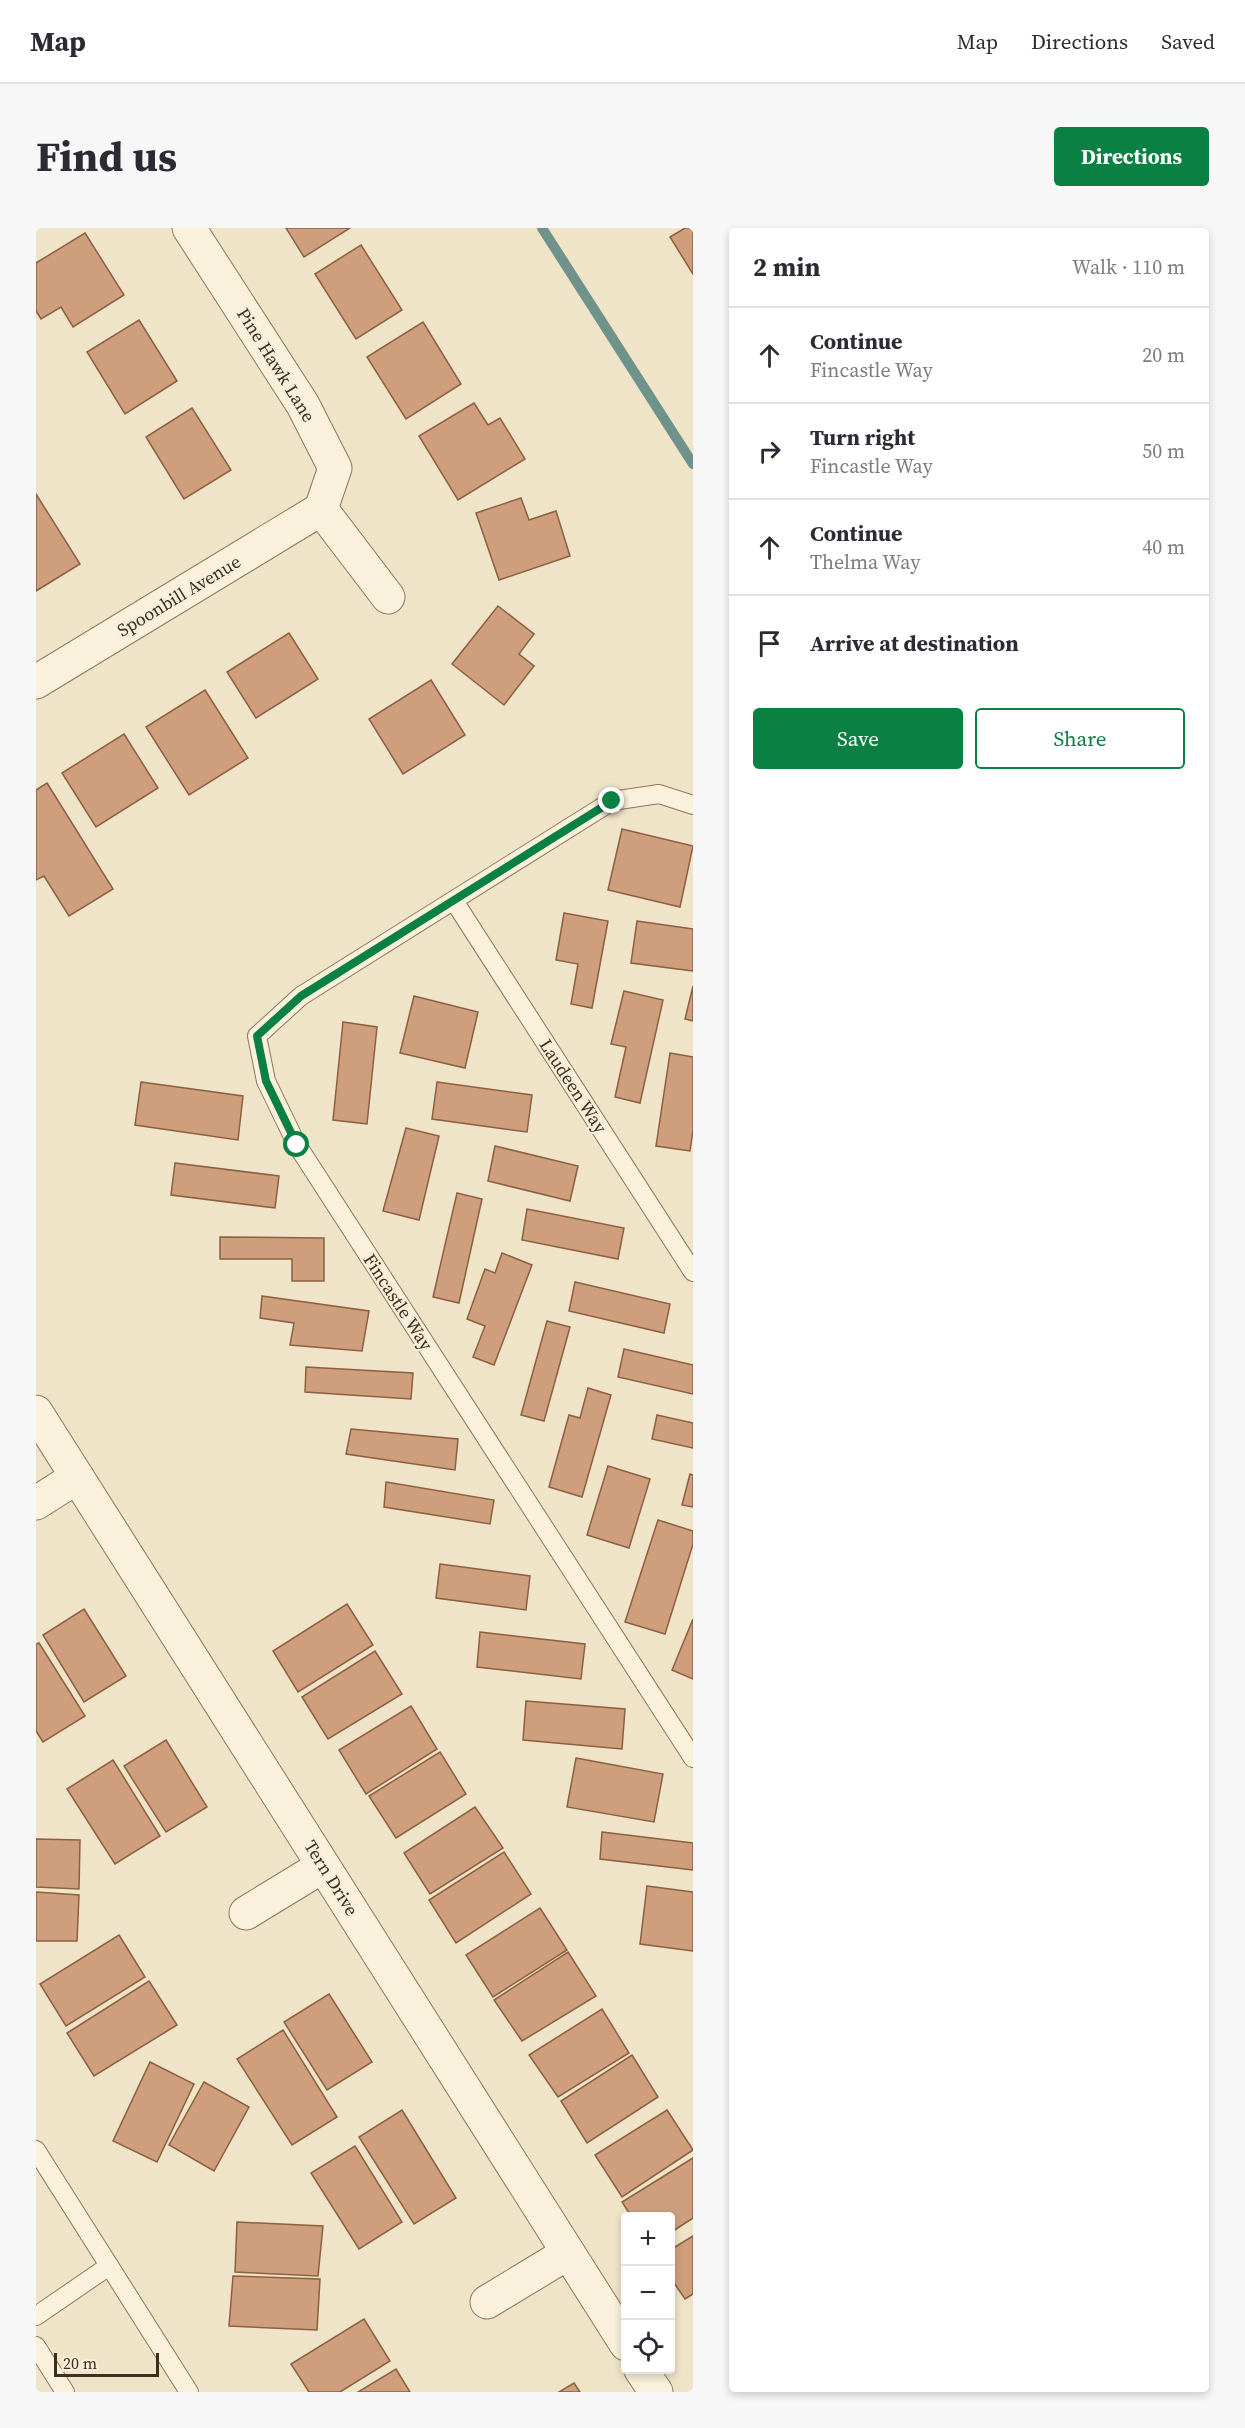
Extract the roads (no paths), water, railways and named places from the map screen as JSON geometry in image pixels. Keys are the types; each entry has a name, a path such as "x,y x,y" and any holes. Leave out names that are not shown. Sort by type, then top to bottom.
{"street":[{"name":"Pine Hawk Lane","path":"189,228 303,405 335,468 321,509"},
{"path":"321,509 388,597"},
{"name":"Spoonbill Avenue","path":"36,682 321,509"},
{"name":"Tern Drive","path":"36,1412 621,2336"},
{"path":"36,1503 77,1477"},
{"path":"246,1913 323,1866"},
{"path":"487,2302 568,2253"},
{"path":"644,2374 656,2392"}],"lane":[{"path":"454,901 612,801 659,794 693,805"},
{"name":"Laudeen Way","path":"454,901 693,1272"},
{"name":"Fincastle Way","path":"454,901 301,996 257,1036 266,1081 297,1145 693,1758"},
{"path":"36,2150 189,2392"},
{"path":"36,2316 109,2266"},
{"path":"36,2346 65,2392"}],"waterway":[{"path":"542,228 693,464"}]}
